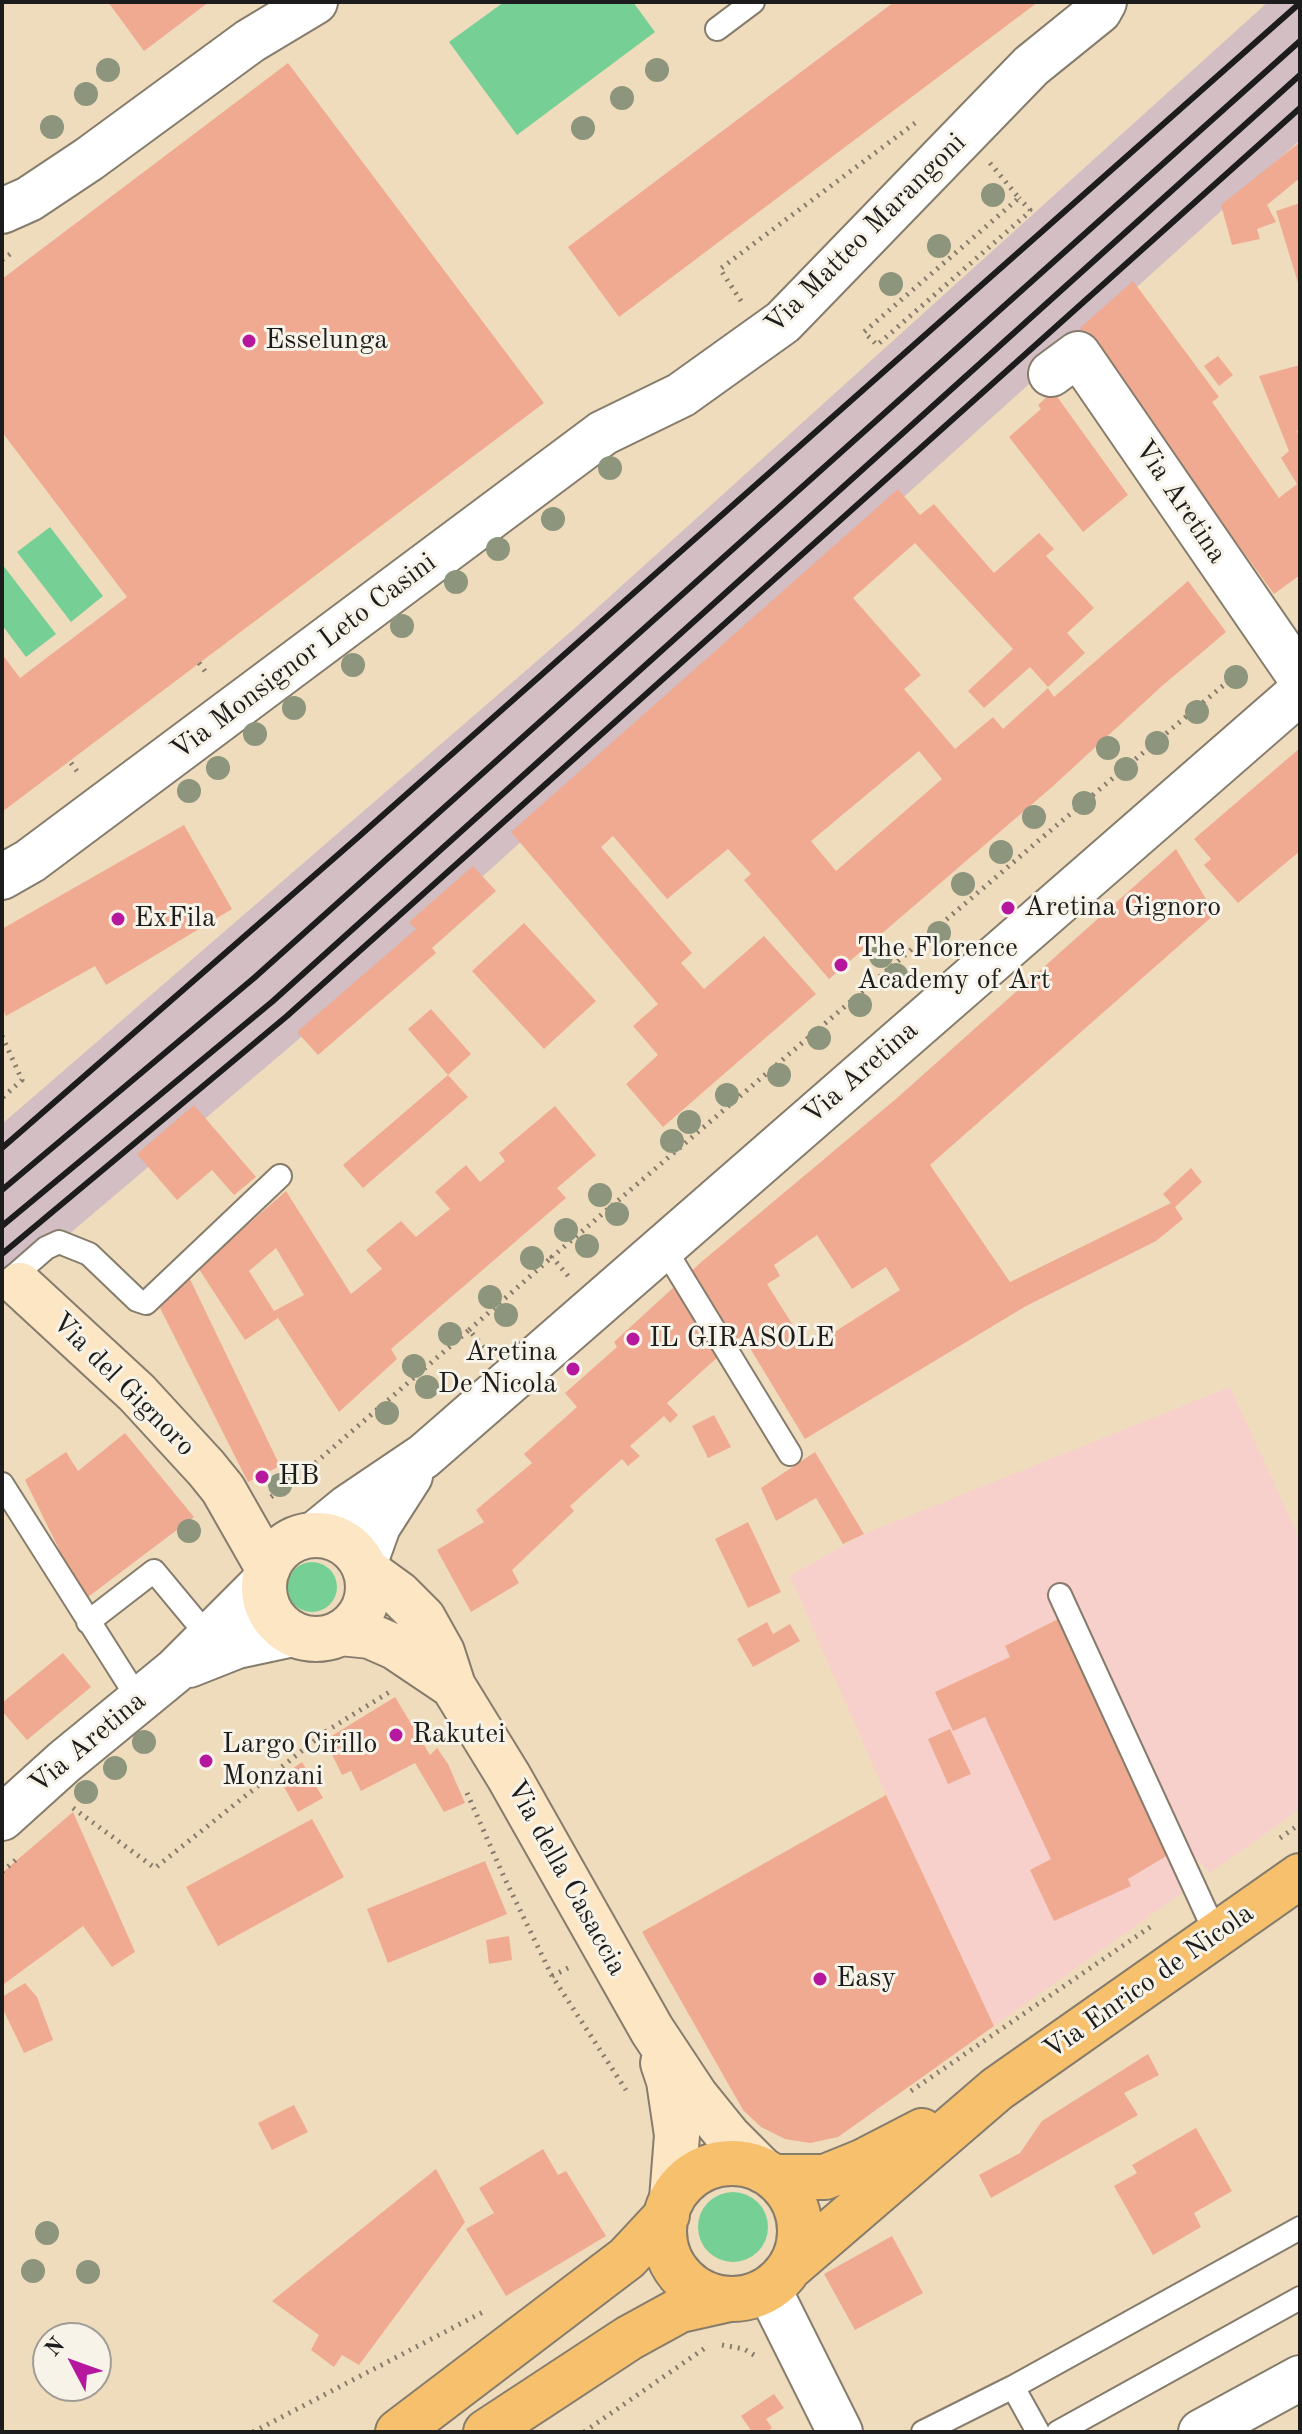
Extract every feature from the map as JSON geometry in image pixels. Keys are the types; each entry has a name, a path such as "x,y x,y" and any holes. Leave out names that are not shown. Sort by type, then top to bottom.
{"main road":[{"name":"Via del Gignoro","path":"11,1286 137,1393 243,1493 309,1535"},
{"name":"Via del Gignoro","path":"243,1493 266,1575"},
{"path":"309,1535 338,1539 348,1546 365,1568"},
{"name":"Via Aretina","path":"266,1575 275,1555 285,1544 309,1535"},
{"name":"Via Aretina","path":"293,1634 309,1639 326,1639 341,1633 362,1613 368,1584 365,1568"},
{"name":"Via della Casaccia","path":"365,1568 399,1594 423,1618 442,1652 453,1686 509,1777 652,2030 695,2095 729,2137 768,2174"},
{"path":"266,1575 264,1595 274,1619 293,1634"},
{"name":"Via della Casaccia","path":"341,1633 370,1636 395,1647 453,1686"},
{"name":"Via Enrico de Nicola","path":"762,2286 997,2089 1216,1934 1287,1859"},
{"name":"Via della Casaccia","path":"652,2030 669,2081 677,2135 669,2207"},
{"name":"Via Enrico de Nicola","path":"768,2174 825,2177 910,2138 997,2089"},
{"path":"398,2432 627,2258 692,2176 715,2166 739,2164 768,2174 790,2196 799,2220 798,2245 762,2286 680,2310 629,2338 486,2432"},
{"path":"669,2207 665,2240 673,2266 692,2286 703,2293 762,2286"}],"street":[{"path":"2,211 29,199 89,159 250,41 315,2"},
{"name":"Via Matteo Marangoni","path":"603,433 681,395 783,322 1031,66 1099,11 1104,2"},
{"name":"Via Aretina","path":"1051,374 1078,354 1300,677"},
{"name":"Via Monsignor Leto Casini","path":"2,877 42,852 603,433"},
{"name":"Via Aretina","path":"309,1535 424,1456 1300,692"},
{"name":"Via Aretina","path":"365,1568 378,1526 390,1503 424,1456"},
{"name":"Via Aretina","path":"2,1818 176,1670 266,1575"},
{"name":"Via Aretina","path":"176,1670 237,1646 293,1634"},
{"path":"762,2286 840,2432"},
{"path":"1201,2432 1300,2378"}],"lane":[{"path":"717,29 753,2"},
{"path":"11,1286 46,1248 59,1242 89,1254 137,1300 146,1303 280,1176"},
{"path":"663,1246 790,1454"},
{"path":"2,1484 139,1700"},
{"path":"88,1622 154,1571 208,1636"},
{"path":"1060,1595 1216,1934"},
{"path":"923,2432 1013,2387 1300,2228"},
{"path":"1058,2432 1300,2298"},
{"path":"1013,2387 1038,2432"}],"path":[{"path":"765,335 720,269 923,118"},
{"path":"966,135 1030,210 877,345 864,332 1019,198"},
{"path":"199,663 208,675"},
{"path":"243,1493 270,1498 306,1471 1044,836 1230,681"},
{"path":"2,1036 22,1080 2,1098"},
{"path":"552,1257 570,1278"},
{"path":"469,1330 488,1352"},
{"path":"73,1808 155,1868 328,1730 402,1684"},
{"path":"462,1782 552,1976 634,2102"},
{"path":"1287,1859 1300,1824"},
{"path":"909,2092 1197,1896"},
{"path":"253,2432 498,2304"},
{"path":"584,2432 708,2346 734,2346 758,2358"}],"shaded area":[{"path":"1268,2 1300,2 1300,140 352,994 2,1291 2,1124 575,628"},
{"path":"1230,1387 1300,1540 1300,1809 1210,1873 1199,1861 1177,1876 1182,1893 994,2026 886,1795 790,1576 864,1534"}],"green space":[{"path":"504,2 633,2 655,32 517,135 449,42"},
{"path":"50,527 103,596 71,622 17,552"},
{"path":"2,564 56,634 26,657 2,625"},
{"path":"312,1562 329,1570 337,1587 329,1604 312,1612 295,1604 287,1587 295,1570"},
{"path":"733,2192 758,2202 768,2227 758,2252 733,2262 708,2252 698,2227 708,2202"}],"building":[{"path":"108,2 209,2 144,51"},
{"path":"894,2 1038,2 619,317 568,247"},
{"name":"Esselunga","path":"288,63 544,403 2,812 2,654 20,678 127,597 2,432 2,279"},
{"path":"1300,142 1300,178 1267,205 1276,222 1257,229 1260,239 1232,245 1221,205"},
{"path":"1300,203 1300,285 1299,286 1276,211"},
{"path":"1133,281 1219,397 1212,402 1279,498 1297,484 1281,458 1289,451 1259,376 1300,365 1300,429 1297,431 1300,441 1300,575 1274,594 1080,328"},
{"path":"1218,356 1233,375 1219,386 1204,366"},
{"path":"1053,391 1128,495 1083,532 1009,437 1041,409 1038,405"},
{"path":"898,489 920,515 934,504 994,573 1039,533 1054,549 1046,556 1094,608 1067,633 1085,653 1048,687 1030,667 984,708 968,691 1013,649 915,543 853,598 921,675 904,689 955,749 993,717 1003,729 1048,688 1054,697 1188,581 1226,632 829,979 744,880 751,874 728,849 667,899 613,836 601,847 692,953 681,963 704,989 764,936 816,994 663,1127 626,1084 658,1055 633,1026 658,1004 511,832","holes":["919,751 942,779 836,871 811,841"]},
{"path":"1300,748 1300,851 1238,903 1204,865 1211,859 1194,839"},
{"name":"ExFila","path":"184,825 232,909 106,985 95,966 6,1016 2,1008 2,929"},
{"path":"1176,849 1215,914 930,1165 1010,1282 1171,1203 1163,1194 1191,1168 1202,1182 1175,1207 1183,1219 1156,1241 1026,1306 805,1439 742,1335 667,1403 678,1415 670,1423 664,1416 630,1446 640,1456 628,1466 622,1459 570,1506 574,1511 512,1570 519,1583 471,1612 437,1550 484,1522 476,1510 532,1463 524,1454 577,1407 565,1393 617,1347 614,1342 699,1264 897,1098","holes":["817,1235 852,1289 886,1267 900,1290 808,1349 767,1284 780,1276 774,1265"]},
{"path":"473,866 496,891 432,948 436,953 318,1055 297,1032 416,929 409,922"},
{"path":"524,923 596,1001 544,1049 472,971"},
{"path":"431,1009 471,1054 448,1075 408,1029"},
{"path":"448,1075 468,1097 363,1188 343,1165"},
{"path":"194,1105 256,1177 234,1195 212,1170 177,1200 137,1154"},
{"path":"555,1106 596,1155 557,1188 566,1198 391,1349 397,1359 339,1412 278,1318 245,1340 197,1266 286,1191 351,1294 382,1269 366,1250 401,1221 416,1237 450,1209 435,1192 466,1165 480,1182 505,1161 499,1153","holes":["276,1248 304,1295 274,1311 249,1271"]},
{"path":"188,1275 280,1466 248,1482 160,1308"},
{"path":"714,1415 731,1447 708,1458 692,1426"},
{"path":"125,1433 194,1517 84,1600 25,1480 66,1452 78,1471"},
{"path":"815,1452 864,1534 843,1544 816,1498 776,1521 761,1488"},
{"path":"748,1522 781,1592 748,1608 715,1539"},
{"path":"1062,1617 1173,1852 1128,1879 1131,1886 1054,1921 1030,1870 1051,1859 985,1717 953,1731 935,1692 1010,1657 1005,1646"},
{"path":"767,1622 773,1634 790,1624 800,1641 753,1667 737,1639"},
{"path":"63,1653 91,1687 27,1740 2,1711 2,1703"},
{"path":"395,1697 430,1755 437,1748 448,1764 465,1803 444,1812 415,1763 361,1791 351,1771 342,1775 325,1740"},
{"path":"950,1729 971,1774 948,1784 928,1739"},
{"path":"302,1762 323,1798 298,1812 279,1778"},
{"name":"Easy","path":"886,1795 994,2026 838,2137 810,2143 785,2139 761,2127 743,2110 642,1932"},
{"path":"73,1812 135,1952 112,1967 83,1926 4,1984 2,1873"},
{"path":"312,1819 344,1877 218,1946 186,1887"},
{"path":"485,1861 507,1914 388,1963 367,1909"},
{"path":"509,1936 512,1960 489,1964 486,1940"},
{"path":"25,1983 37,1997 53,2040 24,2053 2,2007 2,1997"},
{"path":"1148,2054 1159,2075 1124,2093 1138,2115 991,2198 979,2175 1020,2153 1042,2121"},
{"path":"294,2105 308,2132 272,2150 258,2123"},
{"path":"1196,2128 1232,2191 1194,2213 1201,2227 1153,2255 1114,2186 1137,2173 1132,2165"},
{"path":"543,2149 558,2175 566,2171 606,2236 506,2296 466,2229 494,2213 479,2188"},
{"path":"436,2169 465,2222 359,2365 342,2355 334,2367 311,2350 319,2335 272,2301"},
{"path":"892,2236 923,2293 855,2330 824,2274"},
{"path":"774,2394 784,2408 766,2419 772,2428 766,2432 752,2432 741,2416"}],"railway":[{"path":"2,1148 356,839 1300,3"},
{"path":"2,1190 254,978 1300,41"},
{"path":"2,1226 273,1001 1300,75"},
{"path":"2,1254 287,1016 1300,108"}],"place":[{"name":"Esselunga","path":"249,341"},
{"name":"Aretina Gignoro","path":"1008,908"},
{"name":"ExFila","path":"118,919"},
{"name":"The Florence Academy of Art","path":"841,965"},
{"name":"IL GIRASOLE","path":"633,1339"},
{"name":"Aretina De Nicola","path":"573,1369"},
{"name":"HB","path":"262,1477"},
{"name":"Rakutei","path":"396,1735"},
{"name":"Largo Cirillo Monzani","path":"206,1761"},
{"name":"Easy","path":"820,1979"}]}
